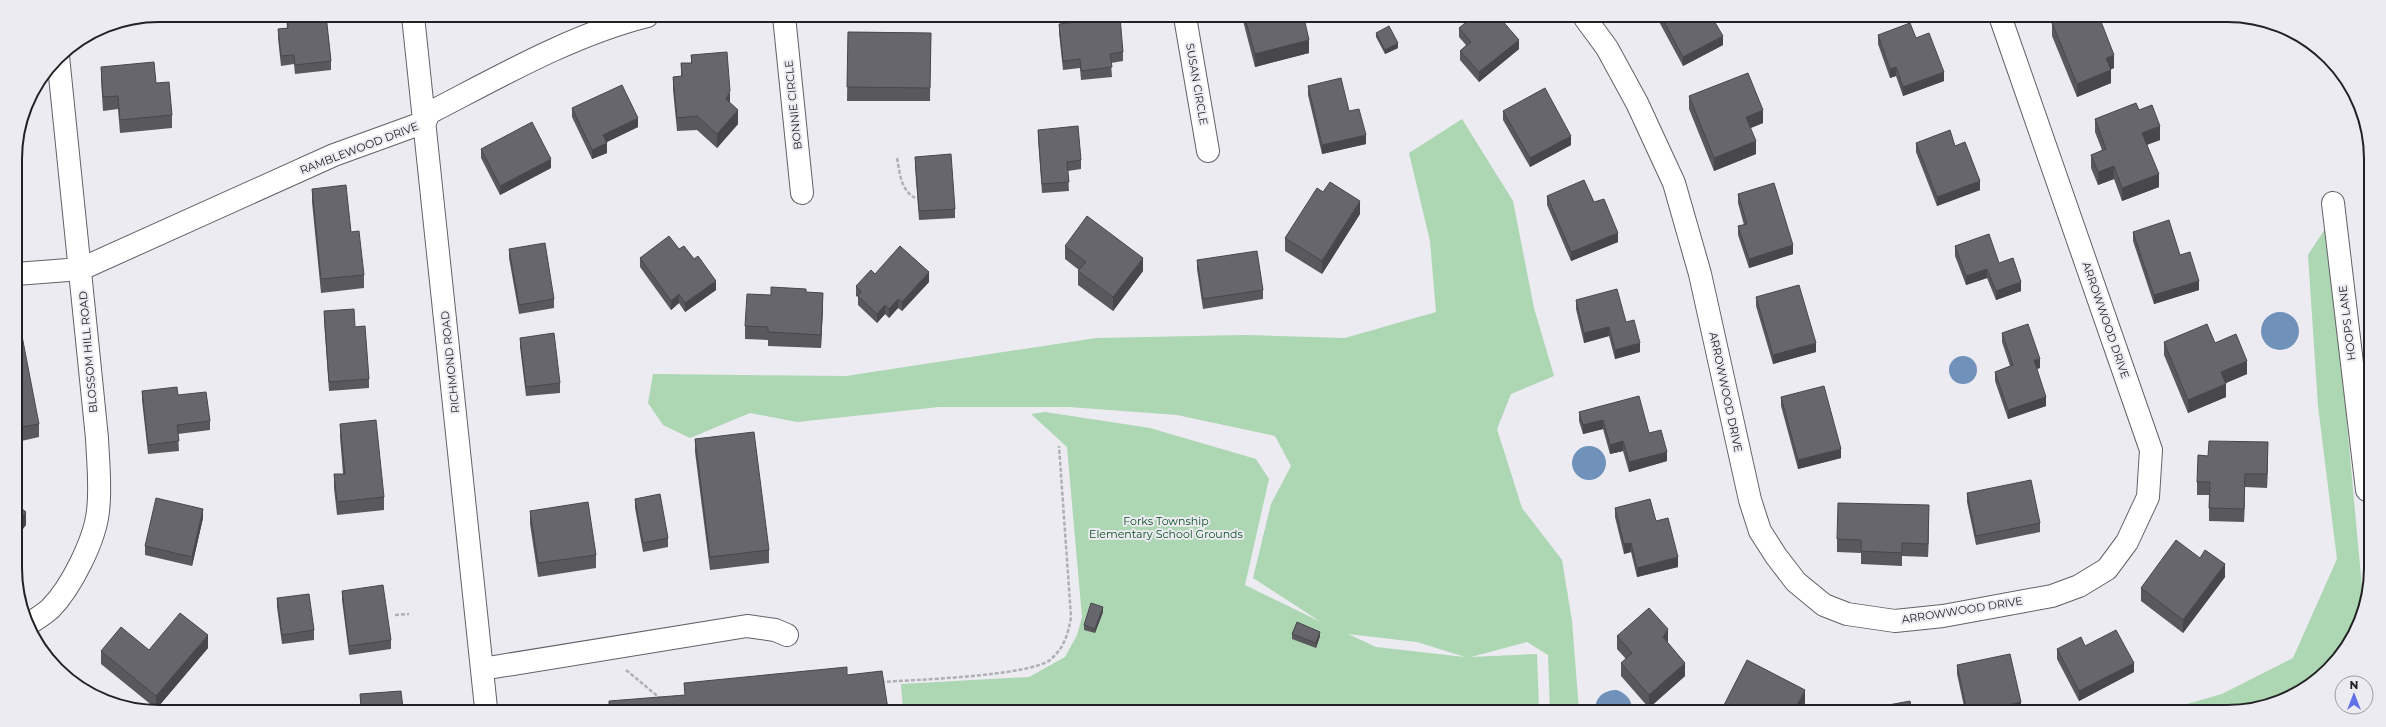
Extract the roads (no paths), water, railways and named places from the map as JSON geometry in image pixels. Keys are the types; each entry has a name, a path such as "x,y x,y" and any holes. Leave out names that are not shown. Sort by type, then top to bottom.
{"street":[{"name":"RICHMOND ROAD","path":"415,22 486,705"},
{"name":"RAMBLEWOOD DRIVE","path":"22,274 81,269 334,155 425,122 429,113 520,66 584,38 629,22"},
{"name":"BONNIE CIRCLE","path":"785,22 802,193"},
{"name":"SUSAN CIRCLE","path":"1186,22 1208,151"},
{"name":"ARROWWOOD DRIVE","path":"1588,22 1607,48 1635,99 1674,183 1700,274 1750,500 1760,531 1796,582 1824,605 1846,614 1896,621 1943,616 2052,596 2079,586 2107,570 2127,542 2148,497 2151,450 2002,22"},
{"name":"BLOSSOM HILL ROAD","path":"33,621 50,608 66,586 90,540 98,512 99,478 97,438 81,269 59,66"},
{"name":"HOOPS LANE","path":"2333,204 2364,465"},
{"path":"482,670 747,626 776,630 787,635"}],"water":[{"path":"2276,312 2284,312 2291,315 2296,320 2299,331 2296,342 2291,347 2284,350 2276,350 2269,347 2264,342 2261,335 2261,327 2264,320 2269,315"},
{"path":"1963,356 1973,360 1977,370 1973,380 1963,384 1953,380 1949,370 1953,360"},
{"path":"1586,446 1592,446 1596,447 1603,453 1606,463 1605,470 1599,477 1592,480 1586,480 1582,479 1575,473 1572,466 1572,460 1573,456 1579,449"},
{"path":"1613,690 1624,693 1631,705 1596,705 1601,695"}],"park label":[{"name":"Forks Township Elementary School Grounds","path":"1166,527"}]}
